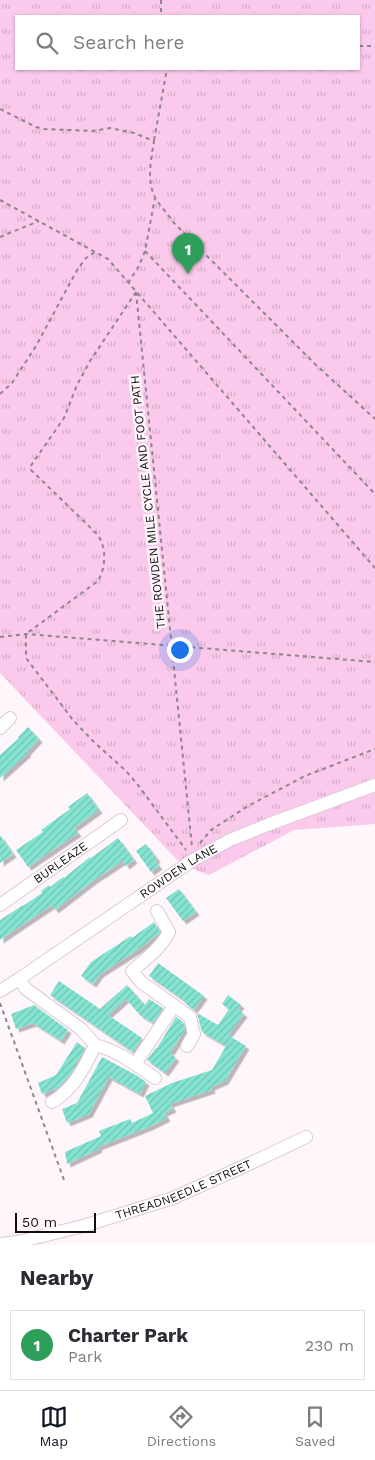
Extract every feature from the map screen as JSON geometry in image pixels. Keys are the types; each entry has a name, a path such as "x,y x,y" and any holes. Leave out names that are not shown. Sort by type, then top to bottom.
{"street":[{"path":"0,728 10,718"},
{"name":"ROWDEN LANE","path":"0,991 194,860 230,840 375,785"},
{"name":"BURLEAZE","path":"0,905 121,820"},
{"path":"157,911 169,932 166,939 154,952 132,971 141,982 190,1016 194,1034 186,1046"},
{"path":"19,979 26,989 81,1029 94,1045 111,1050 155,1078"},
{"path":"135,1064 174,1006"},
{"path":"52,1102 62,1096 76,1080 88,1060 94,1045"},
{"name":"THREADNEEDLE STREET","path":"0,1244 18,1242 83,1226 173,1198 306,1137"}],"path":[{"path":"160,0 162,15"},
{"path":"360,46 375,46"},
{"path":"167,70 150,174 151,187 155,198 173,222 295,344 375,419"},
{"path":"0,109 44,129 93,131 110,128 134,133 154,141"},
{"path":"128,283 139,266 145,251 155,198"},
{"path":"0,200 108,259 375,568"},
{"path":"0,238 39,221"},
{"path":"145,251 375,494"},
{"path":"0,394 12,383 36,346 86,258 95,252"},
{"path":"26,634 98,581 102,575 104,558 100,538 30,468 63,419 77,385 90,361 136,292"},
{"name":"THE ROWDEN MILE CYCLE AND FOOT PATH","path":"136,292 194,860"},
{"path":"26,634 26,658 73,720 138,785 194,860"},
{"path":"0,637 26,634 375,662"},
{"path":"194,860 200,842 211,830 248,806 306,776 375,750"},
{"path":"0,1004 64,1180"}],"green space":[{"path":"0,0 375,0 375,824 294,830 209,875 182,865 0,673"}],"building":[{"path":"28,727 39,739 28,753 0,778 0,755"},
{"path":"87,793 99,810 74,828 78,833 28,867 16,850 43,832 41,830 70,809 68,807"},
{"path":"0,835 13,854 0,863"},
{"path":"118,838 134,860 126,866 123,861 94,880 55,910 52,905 0,940 0,920 42,893 41,891 49,885 50,887 64,878"},
{"path":"146,844 157,859 155,861 159,866 151,872 136,851"},
{"path":"179,889 196,912 183,921 166,898"},
{"path":"154,922 160,932 139,949 100,974 93,984 81,976 91,962 131,936 132,938"},
{"path":"158,963 204,996 194,1010 186,1002 149,976"},
{"path":"59,981 100,1009 127,985 145,1005 149,999 163,1008 153,1023 140,1015 126,999 108,1015 142,1038 133,1052 50,995"},
{"path":"228,995 241,1005 238,1009 244,1014 228,1035 246,1046 225,1081 211,1087 212,1090 170,1104 173,1109 164,1113 167,1118 98,1147 99,1149 67,1164 65,1152 101,1136 99,1131 130,1119 132,1123 153,1113 145,1096 172,1083 212,1070 226,1046 202,1032 197,1013 218,1025 229,1009 222,1004"},
{"path":"34,1005 68,1030 61,1041 33,1023 16,1029 11,1014"},
{"path":"176,1017 183,1022 185,1030 170,1053 176,1058 165,1073 147,1060 157,1048"},
{"path":"77,1042 85,1048 71,1073 58,1088 42,1094 38,1083 56,1075"},
{"path":"102,1057 146,1082 140,1094 109,1077 89,1114 67,1123 62,1109 77,1103"}],"place":[{"name":"Charter Park","path":"188,274"}]}
